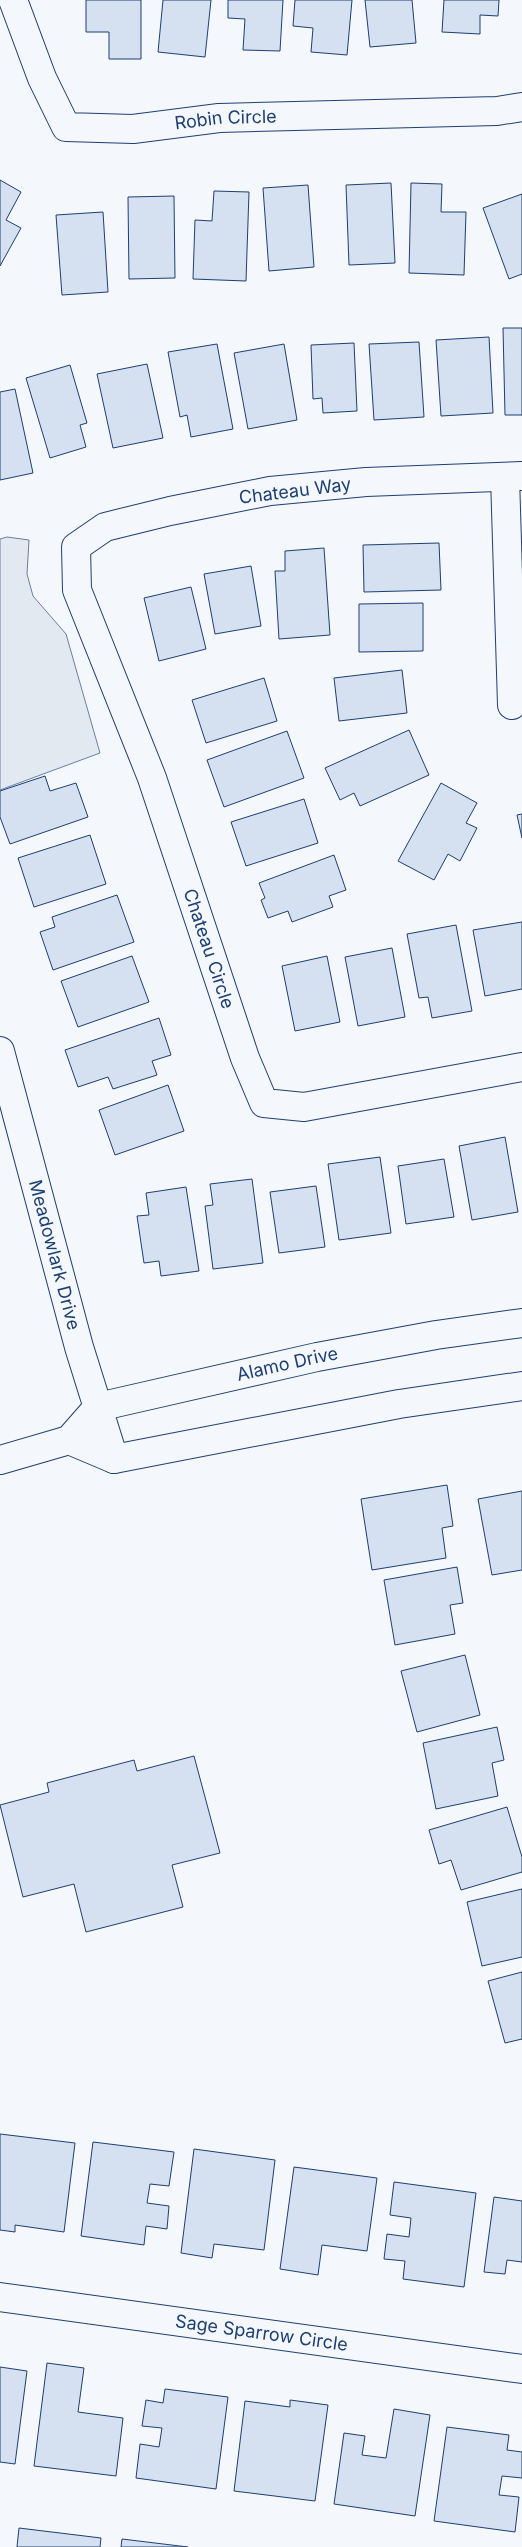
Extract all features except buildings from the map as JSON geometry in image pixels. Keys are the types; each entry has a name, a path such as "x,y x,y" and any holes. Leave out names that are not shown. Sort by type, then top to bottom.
{"street":[{"name":"Robin Circle","path":"13,0 42,78 66,127 133,129 219,118 497,111 522,107"},
{"name":"Chateau Way","path":"76,547 105,527 170,511 270,491 366,482 513,477"},
{"path":"512,705 513,477"},
{"name":"Chateau Circle","path":"76,547 77,590 152,778 245,1058 264,1103 304,1107 522,1067"},
{"name":"Meadowlark Drive","path":"0,1050 79,1347 114,1459"},
{"name":"Alamo Drive","path":"98,1407 316,1358 436,1335 522,1324"},
{"path":"69,1440 114,1459 389,1406 522,1386"},
{"path":"0,1460 69,1440 98,1407"},
{"name":"Sage Sparrow Circle","path":"0,2297 522,2369"}],"shaded area":[{"path":"7,537 29,540 27,574 33,596 66,634 100,753 0,790 0,539"}]}
